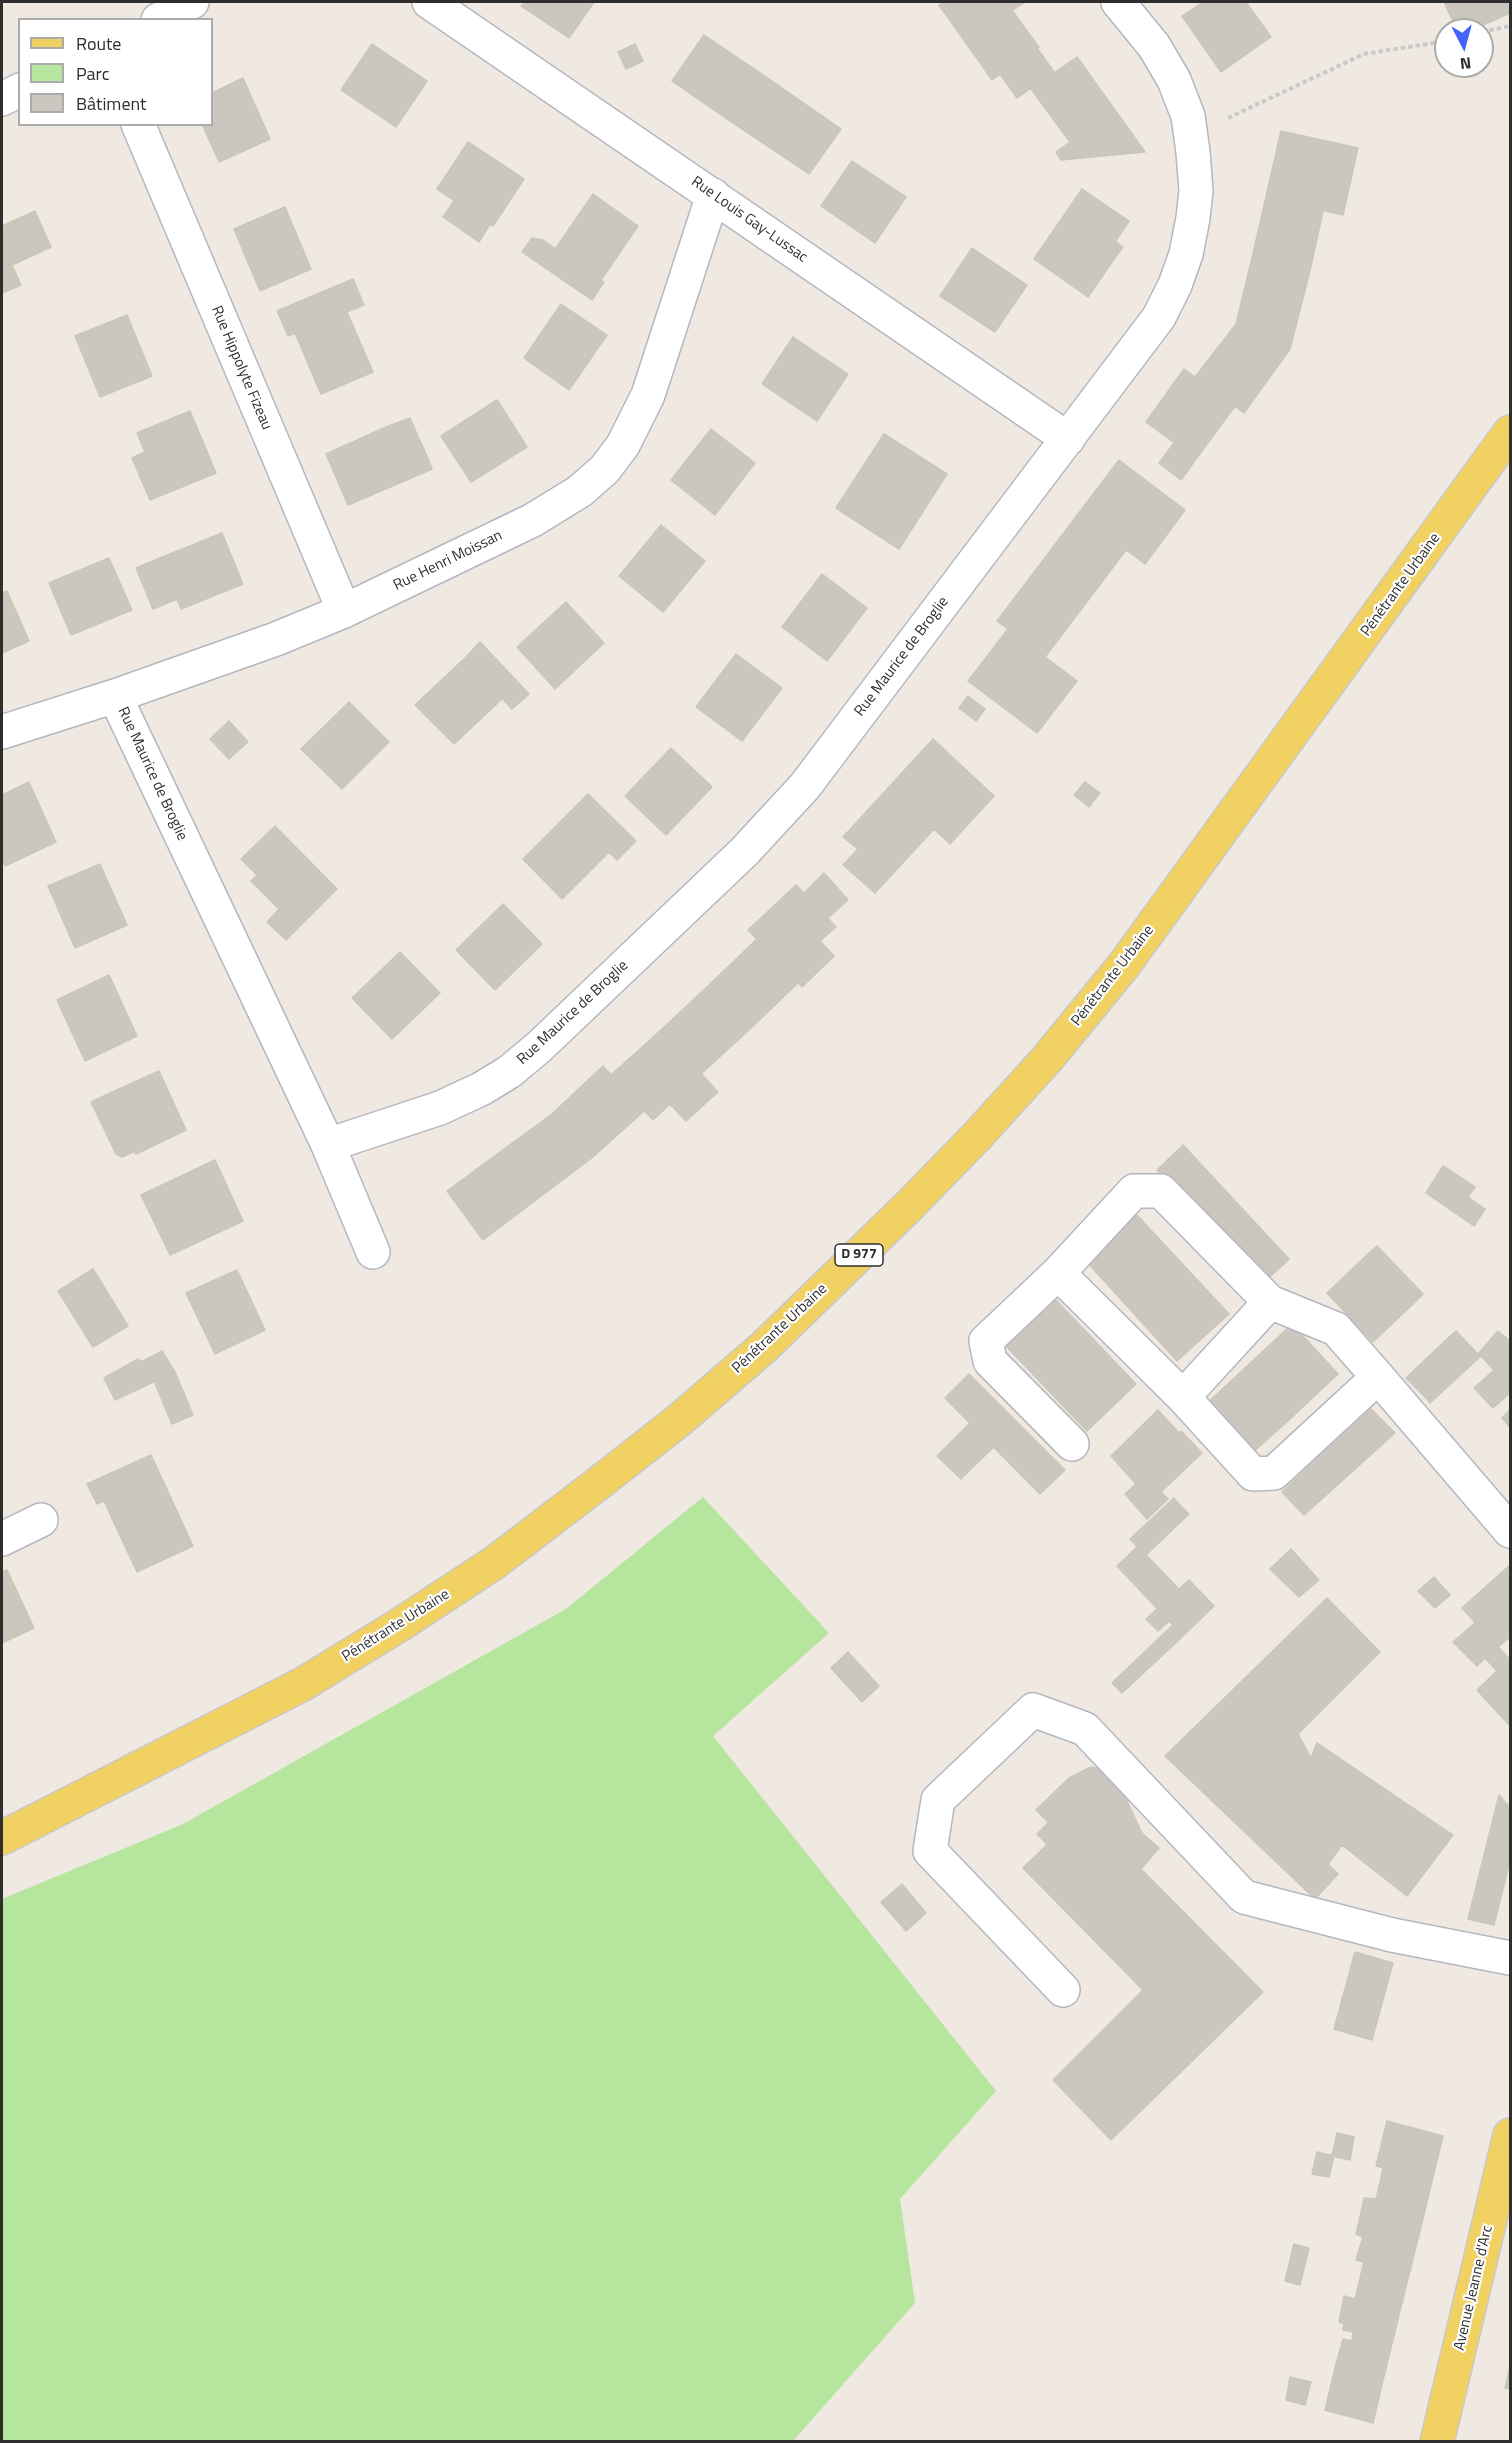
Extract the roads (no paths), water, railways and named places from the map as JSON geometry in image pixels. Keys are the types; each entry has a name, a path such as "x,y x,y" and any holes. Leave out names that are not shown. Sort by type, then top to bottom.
{"main road":[{"name":"Pénétrante Urbaine","path":"2,1838 303,1684 401,1624 494,1563 596,1486 678,1421 764,1347 978,1136 1047,1059 1124,965 1509,437"},
{"name":"Avenue Jeanne d'Arc","path":"1437,2442 1510,2135"}],"street":[{"path":"162,18 192,2"},
{"name":"Rue Louis Gay-Lussac","path":"429,2 1068,439"},
{"name":"Rue Maurice de Broglie","path":"328,1145 440,1108 508,1072 538,1047 727,868 804,786 1159,317 1175,285 1186,254 1193,218 1196,191 1191,135 1188,116 1174,80 1154,46 1118,2"},
{"path":"2,99 18,91"},
{"name":"Rue Hippolyte Fizeau","path":"139,126 344,611"},
{"name":"Rue Henri Moissan","path":"2,732 115,696 276,639 344,611 533,520 580,491 605,469 623,446 648,395 713,195"},
{"name":"Rue Maurice de Broglie","path":"115,696 328,1145 373,1252"},
{"path":"1072,1444 990,1360 986,1341 1058,1273 1134,1191 1161,1191 1270,1302 1336,1329 1510,1531"},
{"path":"1058,1273 1183,1397 1253,1473 1274,1473 1378,1377"},
{"path":"1183,1397 1270,1302"},
{"path":"2,1539 41,1520"},
{"path":"1063,1990 930,1851 938,1800 1033,1710 1085,1729 1244,1897 1392,1935 1510,1958"}]}
